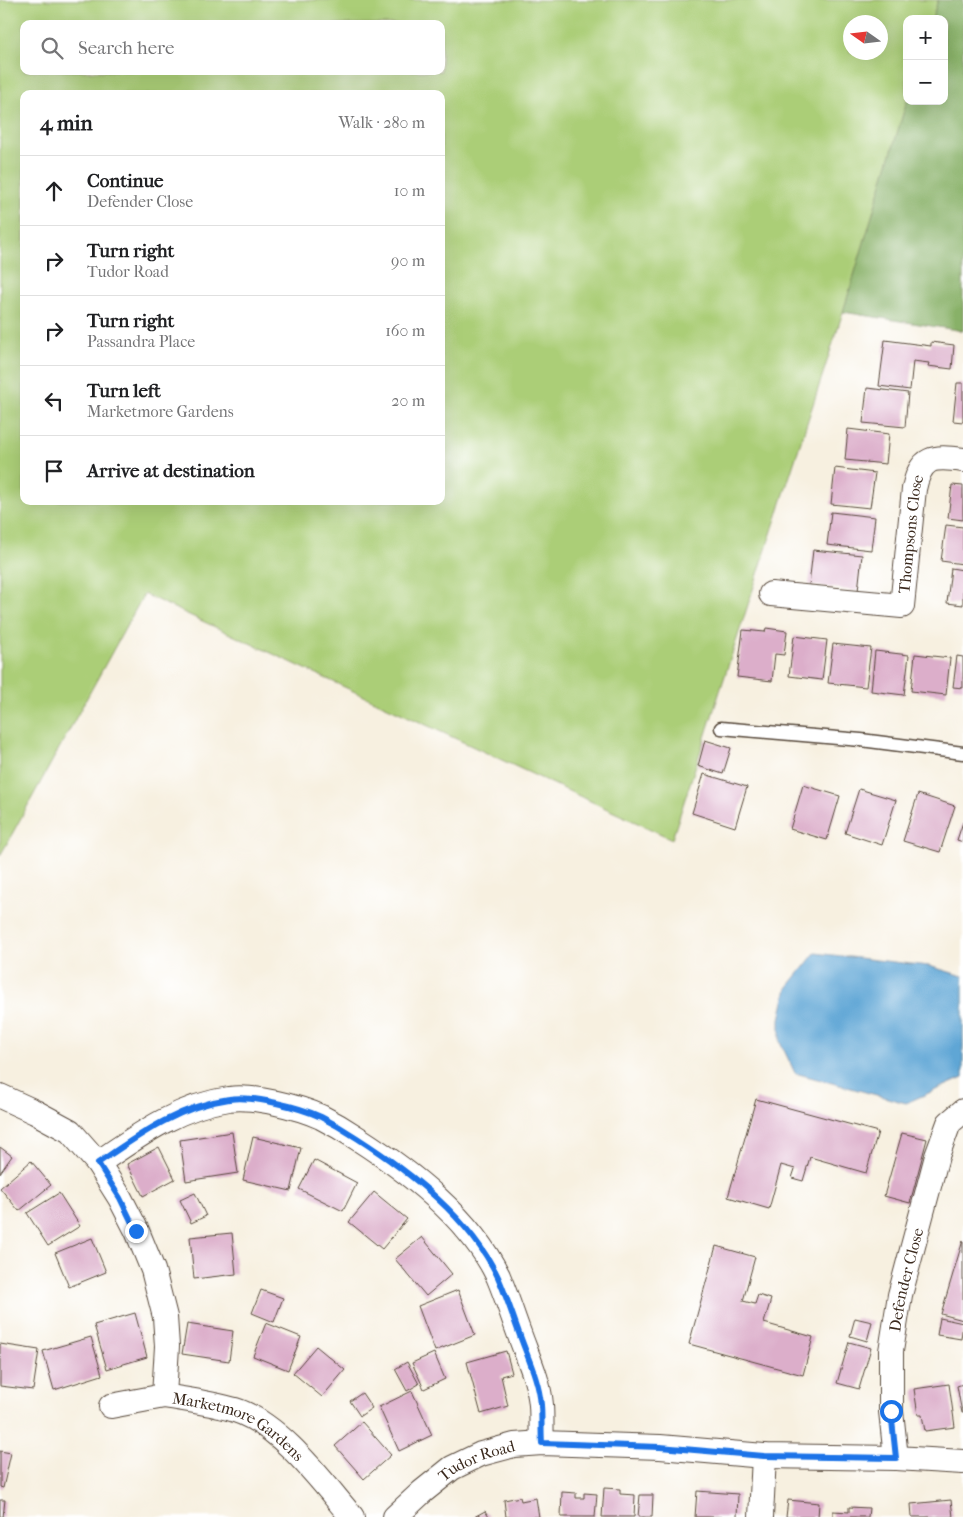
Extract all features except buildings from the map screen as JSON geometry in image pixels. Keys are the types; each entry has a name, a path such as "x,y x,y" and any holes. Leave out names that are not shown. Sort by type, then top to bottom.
{"street":[{"name":"Thompsons Close","path":"771,594 902,606 917,476 926,463 933,459 963,460"},
{"name":"Marketmore Gardens","path":"0,1096 70,1131 98,1163 120,1198 153,1270 165,1317 167,1346 164,1396 200,1401 237,1410 260,1422 284,1440 352,1517"},
{"path":"98,1163 150,1128 178,1114 200,1105 230,1098 246,1098 269,1102 319,1116 371,1147 442,1203 464,1225 481,1248 497,1275 535,1377 541,1404 542,1443"},
{"name":"Defender Close","path":"896,1458 891,1411 891,1351 900,1295 937,1156 949,1123 963,1111"},
{"path":"111,1406 164,1396"},
{"name":"Tudor Road","path":"395,1517 452,1468 481,1454 514,1445 542,1443 660,1447 764,1456 896,1458 963,1462"},
{"path":"761,1517 764,1456"}],"lane":[{"path":"721,728 861,740 963,753"}],"green space":[{"path":"0,0 938,0 933,15 903,15 903,105 906,105 843,312 672,839 144,594 0,856"},
{"path":"938,0 963,0 963,331 843,312 906,105 948,105 948,15 933,15"}],"water":[{"path":"815,953 929,966 963,976 963,1078 906,1103 795,1073 780,1042 780,1019 787,988"}],"route":[{"path":"136,1231 120,1198 98,1163 150,1128 200,1105 230,1098 246,1098 269,1102 319,1116 371,1147 442,1203 464,1225 481,1248 497,1275 535,1377 541,1404 542,1443 660,1447 764,1456 896,1458 891,1411"}]}
